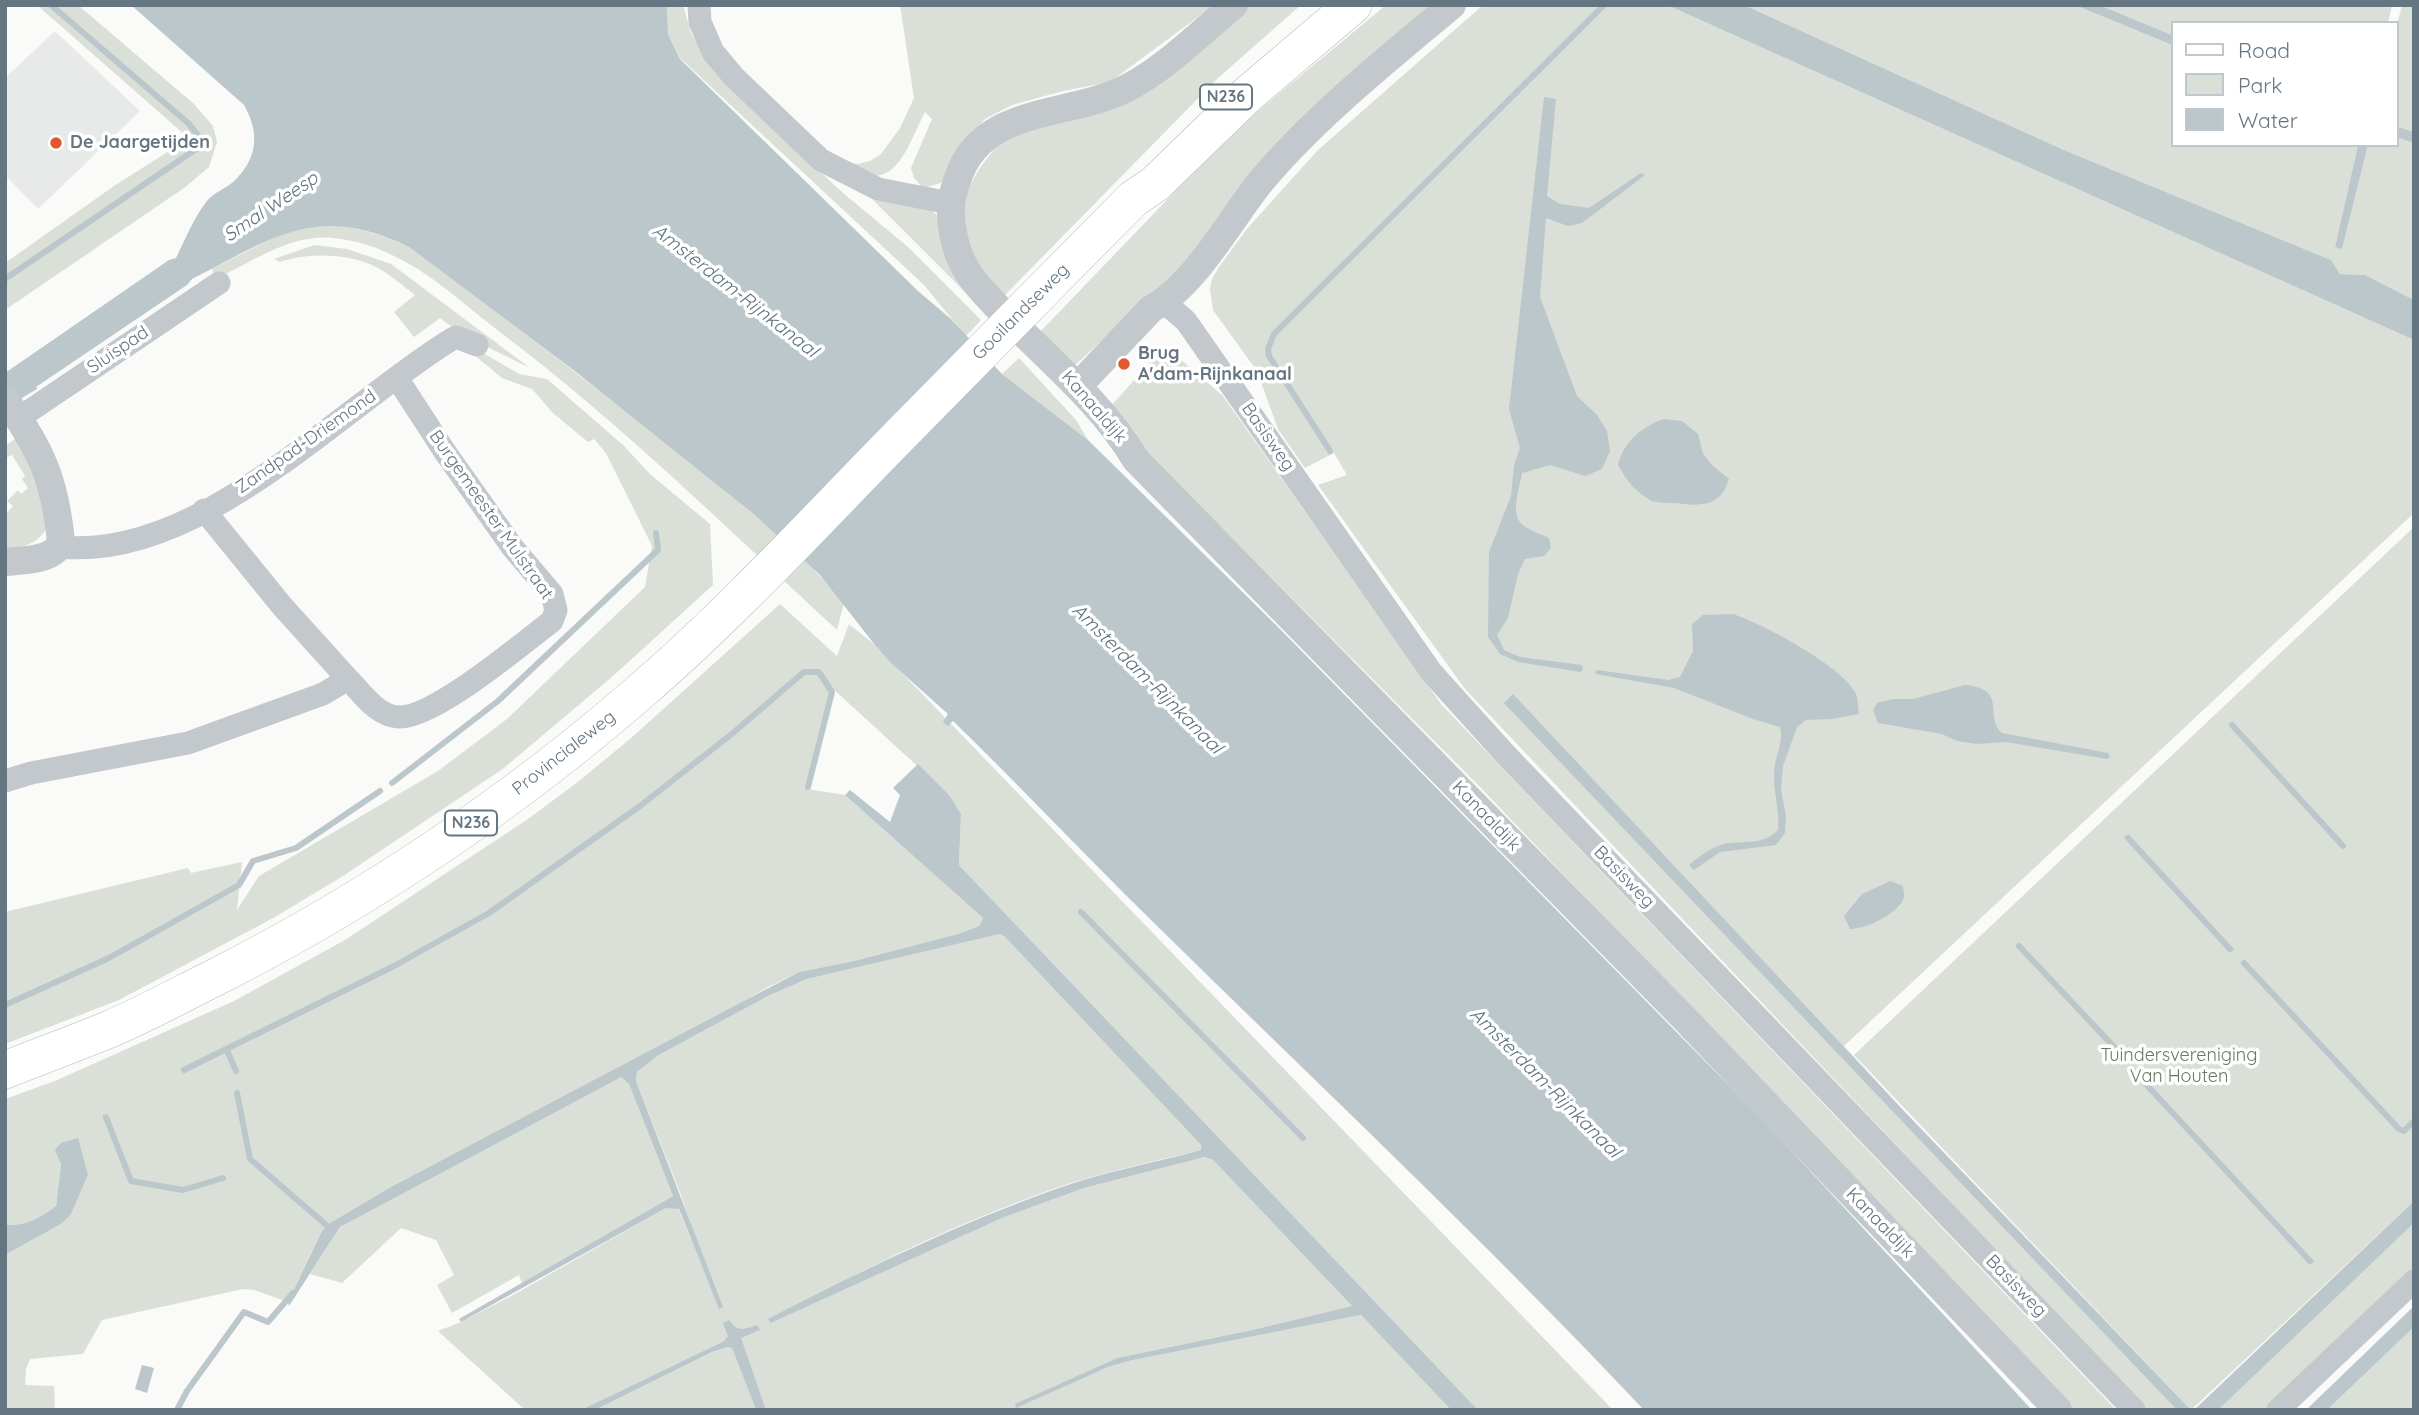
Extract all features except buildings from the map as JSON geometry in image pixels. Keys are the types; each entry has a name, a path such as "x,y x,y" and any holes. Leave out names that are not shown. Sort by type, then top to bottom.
{"main road":[{"name":"Gooilandseweg","path":"1133,199 1148,176 1235,88 1329,5"},
{"name":"Gooilandseweg","path":"909,426 1133,199 1155,184 1247,95 1353,5"},
{"name":"Provincialeweg","path":"5,1070 112,1028 177,997 323,919 406,869 489,811 593,731 681,656 909,426"}],"street":[{"path":"699,5 700,22 713,52 734,77 821,160 878,190 950,203 962,167 980,142 1002,126 1029,116 1082,105 1129,87 1153,73 1234,5"},
{"path":"1078,386 1151,309 1164,302 1206,257 1261,181 1280,160 1332,110 1452,5"},
{"name":"Kanaaldijk","path":"950,203 952,233 961,261 977,286 1078,386 1119,433 1136,460 1684,1018 2058,1410"},
{"name":"Sluispad","path":"12,409 219,284"},
{"name":"Basisweg","path":"1164,302 1186,321 1432,673 1516,765 2134,1410"},
{"name":"Zandpad-Driemond","path":"5,562 36,558 52,553 60,547 81,549 133,541 173,527 261,478 456,337 477,345"},
{"name":"Burgemeester Mulstraat","path":"204,510 282,606 376,708 398,718 410,716 468,685 552,621 556,610 552,594 513,548 397,378"},
{"path":"12,409 37,448 50,475 60,522 60,547"},
{"path":"5,780 188,743 323,694 348,679"},
{"path":"2278,1410 2414,1281"}],"shaded area":[{"name":"De Jaargetijden","path":"55,31 140,111 38,209 5,175 5,78"}],"green space":[{"path":"37,5 78,5 194,104 213,126 217,142 209,167 184,188 5,310 5,263 114,186 180,144 185,135"},
{"path":"667,5 683,5 691,33 698,45 770,125 843,193 908,247 981,320 966,336 924,285 680,58 668,34"},
{"path":"900,5 1214,5 1110,82 1012,105 985,119 963,143 941,183 923,188 914,178 911,168 932,119 925,112 903,156 886,173 875,176 863,174 843,162 858,164 881,154 900,128 914,98"},
{"path":"1249,5 1301,5 1218,78 1005,295 987,278 972,256 965,222 971,184 993,151 1003,140 1176,66"},
{"path":"1386,5 1436,5 1177,272 1073,367 1040,332 1188,178 1257,112"},
{"path":"1483,5 1667,5 2414,340 2414,513 1844,1046 2177,1410 2147,1410 1465,689 1318,485 1347,475 1334,453 1305,468 1278,429 1257,371 1213,310 1210,289 1212,279 1246,230 1317,151"},
{"path":"1744,5 2075,5 2170,44 2170,147 2358,147 2335,247 2342,248 2367,147 2398,147 2398,138 2414,143 2414,300 2365,275 2340,274 2331,260 2064,150"},
{"path":"2099,5 2392,5 2388,21 2170,21 2170,34"},
{"path":"2402,5 2414,5 2414,132 2398,127 2398,21"},
{"path":"873,200 927,207 937,215 988,312 963,290"},
{"path":"332,225 371,233 409,247 720,486 785,541 844,603 837,630 585,400 448,291 411,265 366,245 342,239 317,238 286,245 215,279 212,269 271,239 300,228"},
{"path":"314,245 347,249 391,264 530,368 463,335 440,318 414,337 394,312 415,295 388,274 367,263 329,256 303,257 280,262 274,259"},
{"path":"471,346 519,374 547,379 623,445 650,474 710,524 713,585 613,676 504,768 343,876 275,917 119,1000 5,1044 5,912 188,868 191,873 242,862 237,910 259,876 438,771 507,719 645,587 652,546 606,453 594,439 588,442 553,413 532,389 502,378 473,354"},
{"path":"1165,346 1223,396 1441,704 2116,1410 2073,1410 1481,788 1125,434 1109,408"},
{"path":"1019,358 1076,420 1088,440 1002,374"},
{"path":"19,436 32,459 47,528 29,544 5,550 5,515 13,506 7,501 18,490 21,494 28,488 22,479 25,476 12,455 5,458 5,446"},
{"name":"Tuindersvereniging Van Houten","path":"2414,527 2414,1201 2191,1410 1854,1055"},
{"path":"780,604 837,656 849,624 875,645 1613,1410 1478,1410 959,865 961,814 950,796 831,687 807,789 845,795 983,918 979,926 854,961 799,972 768,987 731,1009 389,1188 330,1223 322,1231 288,1302 243,1289 102,1320 83,1354 30,1359 25,1385 54,1386 55,1410 5,1410 5,1255 61,1224 71,1213 88,1175 56,1150 61,1163 56,1206 32,1220 5,1225 5,1099 55,1081 234,1001 345,940 528,819 579,781 630,739"},
{"path":"1000,934 1201,1145 1201,1150 1074,1182 983,1216 874,1265 771,1323 1002,1218 1084,1188 1205,1157 1213,1160 1352,1306 1117,1358 1015,1405 1108,1367 1133,1360 1361,1315 1451,1410 766,1410 740,1338 758,1331 735,1329 728,1321 728,1337 724,1341 581,1410 525,1410 438,1331 515,1294 666,1208 678,1208 719,1308 681,1195 636,1081 637,1072 657,1056 768,996 807,979"},
{"path":"621,1076 629,1084 673,1196 522,1283 519,1275 452,1313 437,1285 454,1275 436,1240 401,1228 342,1283 310,1274 340,1227"},
{"path":"2414,1223 2414,1268 2268,1410 2217,1410"},
{"path":"2414,1327 2414,1410 2327,1410"},
{"path":"732,1348 756,1410 595,1410 712,1352"}],"water":[{"path":"131,5 667,5 668,34 680,59 918,291 951,319 1002,374 1088,440 1277,626 1760,1117 2032,1410 1644,1410 1462,1223 1151,920 953,721 948,726 943,722 948,714 891,663 820,575 755,515 576,372 409,247 348,227 321,226 297,230 273,239 192,279 36,387 37,389 5,408 5,373 169,260 176,258 202,207 241,173 252,155 253,126 244,105"},
{"path":"1667,5 1744,5 2064,150 2331,260 2340,274 2365,275 2414,300 2414,340"},
{"path":"2075,5 2099,5 2170,34 2170,44"},
{"path":"1544,97 1556,99 1547,196 1560,204 1589,208 1641,173 1645,175 1582,223 1568,226 1546,218 1540,297 1577,396 1597,415 1607,431 1610,451 1602,469 1585,476 1550,465 1522,473 1516,505 1517,517 1526,527 1549,538 1551,548 1544,556 1525,559 1518,574 1508,618 1497,635 1504,650 1520,657 1582,665 1583,670 1580,672 1518,662 1500,654 1488,637 1489,552 1511,496 1514,465 1520,448 1509,409"},
{"path":"2398,127 2414,132 2414,143 2398,138"},
{"path":"2358,147 2368,147 2342,249 2335,247"},
{"path":"1663,419 1682,421 1698,434 1703,454 1729,479 1715,500 1693,505 1652,501 1636,490 1624,476 1618,465 1624,449 1641,431"},
{"path":"1733,614 1781,636 1834,670 1855,692 1859,714 1806,720 1797,727 1783,766 1781,789 1786,817 1785,833 1776,845 1720,852 1694,870 1689,865 1714,848 1724,844 1759,840 1778,830 1774,772 1781,739 1780,727 1674,688 1595,672 1597,670 1668,680 1680,677 1693,651 1692,624 1703,615"},
{"path":"1965,685 1987,692 1991,697 1994,719 2002,733 2108,753 2110,757 2107,759 2006,742 1977,744 1957,741 1942,734 1878,723 1873,710 1877,703 1893,699 1913,699"},
{"path":"1513,694 1905,1112 2191,1410 2177,1410 1504,703"},
{"path":"918,764 950,796 961,814 959,865 1478,1410 1451,1410 1361,1315 1133,1360 1108,1367 1016,1408 1015,1404 1117,1358 1352,1306 1213,1160 1205,1157 1084,1188 1002,1218 771,1323 768,1319 838,1283 982,1217 1074,1183 1201,1150 1201,1145 1000,934 807,979 768,996 657,1056 637,1072 636,1081 723,1307 719,1309 679,1209 666,1208 461,1322 459,1319 673,1196 629,1084 621,1077 340,1227 289,1306 288,1302 322,1231 330,1223 389,1188 799,972 854,961 979,926 983,918 845,795 850,790 890,822 900,795 893,788"},
{"path":"1890,881 1903,886 1901,904 1881,920 1850,929 1844,916 1862,894"},
{"path":"78,1138 88,1175 71,1214 61,1224 5,1255 5,1225 32,1220 56,1206 61,1164 55,1150 61,1143"},
{"path":"2414,1201 2414,1223 2219,1409 2194,1410"},
{"path":"2414,1306 2414,1327 2327,1410 2306,1410"},
{"path":"729,1320 738,1328 757,1325 760,1330 741,1338 766,1410 756,1410 732,1348 727,1347 595,1410 581,1410 724,1341 728,1336 723,1323"},
{"path":"142,1365 154,1368 147,1393 135,1389"}],"waterway":[{"path":"5,279 202,145 201,139 188,123 51,5"},
{"path":"1330,451 1269,356 1268,349 1274,334 1604,5"},
{"path":"392,783 498,701 658,550 656,533"},
{"path":"184,1070 394,966 489,913 640,806 733,733 804,672 819,672 832,692 808,787"},
{"path":"2232,725 2343,846"},
{"path":"5,1005 109,958 239,885 253,861 296,848 380,791"},
{"path":"2128,838 2230,949"},
{"path":"1081,912 1303,1138"},
{"path":"2019,946 2117,1050"},
{"path":"2244,963 2399,1129 2404,1131 2414,1121"},
{"path":"227,1050 236,1071"},
{"path":"2131,1068 2310,1261"},
{"path":"237,1093 250,1159 332,1230"},
{"path":"106,1117 131,1181 183,1190 223,1178"},
{"path":"177,1410 187,1391 244,1312 268,1322 293,1293"}],"place":[{"name":"De Jaargetijden","path":"56,143"},
{"name":"Brug A'dam-Rijnkanaal","path":"1124,364"}],"water label":[{"name":"Smal Weesp","path":"271,207"},
{"name":"Amsterdam-Rijnkanaal","path":"735,291"},
{"name":"Amsterdam-Rijnkanaal","path":"1147,679"},
{"name":"Amsterdam-Rijnkanaal","path":"1545,1083"}]}
